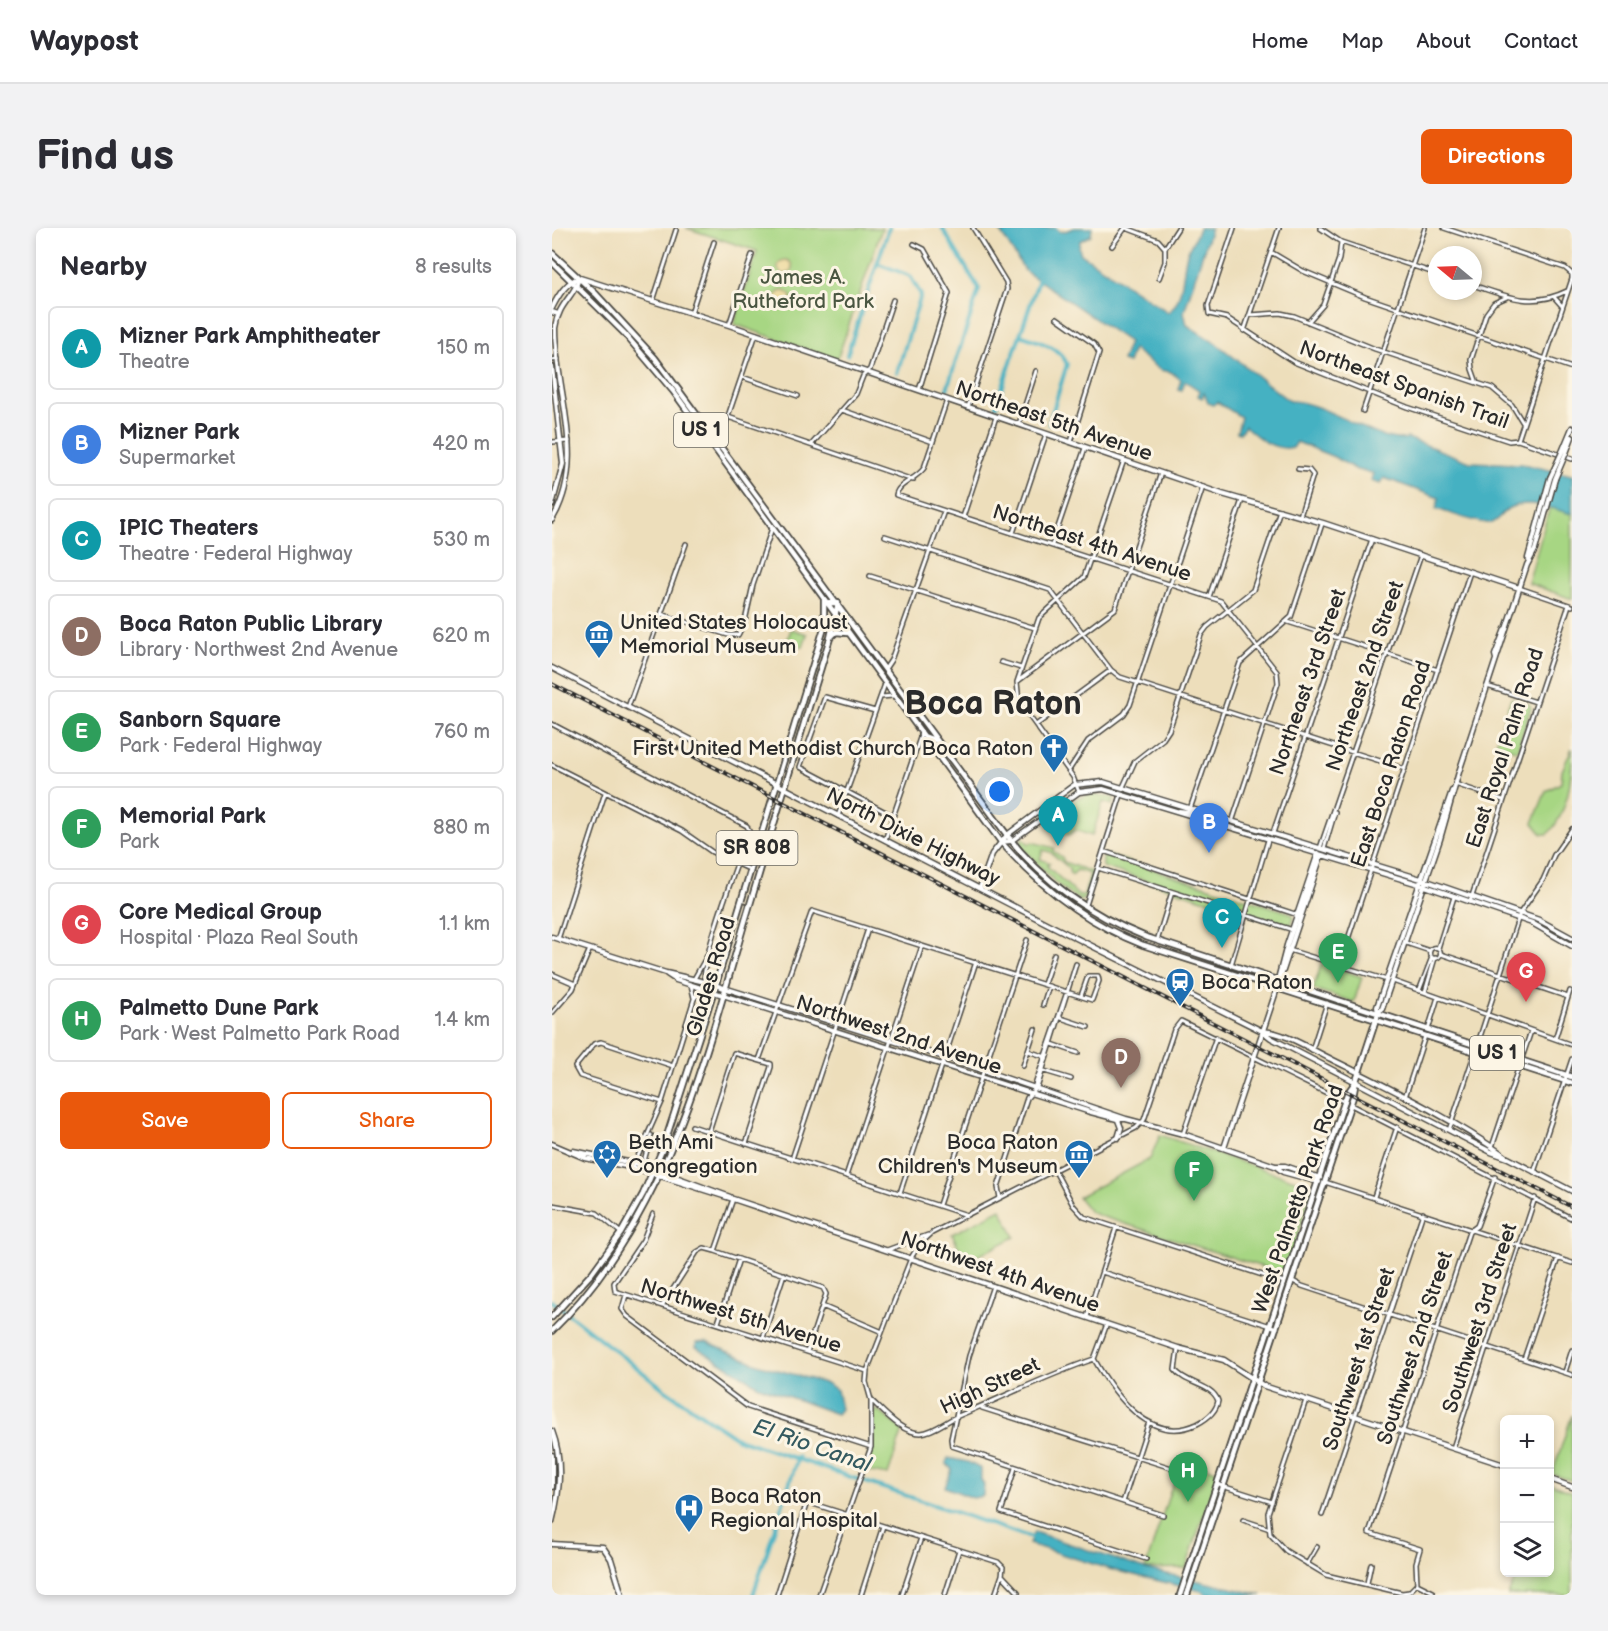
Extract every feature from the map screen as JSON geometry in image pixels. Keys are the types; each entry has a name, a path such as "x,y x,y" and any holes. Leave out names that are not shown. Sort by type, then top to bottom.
{"main road":[{"name":"US 1","path":"552,253 629,328 678,387 1006,835 1049,880 1104,918 1157,941 1378,1014 1465,1048 1487,1049 1520,1063"},
{"name":"US 1","path":"552,262 578,285 624,333 673,391 826,600 921,735 1001,842 1035,879 1092,921 1154,948 1327,1003 1378,1014"},
{"path":"624,333 629,328"},
{"path":"643,355 655,358"},
{"path":"698,426 710,430"},
{"path":"705,435 717,440"},
{"path":"777,534 787,536"},
{"path":"826,600 838,603"},
{"name":"Glades Road","path":"552,1317 621,1233 668,1136 824,628 826,600"},
{"name":"Glades Road","path":"552,1330 577,1305 625,1241 661,1174 724,991 830,638 838,603"},
{"path":"824,628 836,615 849,619"},
{"path":"830,638 838,632 849,634"},
{"path":"909,718 918,723 925,723"},
{"path":"921,735 939,742"},
{"path":"1071,907 1085,907"},
{"path":"1092,921 1104,918"},
{"path":"1356,1081 1378,1014"},
{"name":"US 1","path":"1426,1032 1568,1078 1572,1083"},
{"name":"West Palmetto Park Road","path":"1274,1327 1293,1281 1345,1102 1356,1081"},
{"name":"West Palmetto Park Road","path":"1180,1595 1256,1382 1290,1269 1351,1105 1356,1081"},
{"path":"1290,1269 1293,1281"},
{"path":"1286,1283 1287,1298"},
{"name":"West Palmetto Park Road","path":"1187,1595 1219,1485"}],"street":[{"path":"968,407 1007,289 1006,282 973,228"},
{"path":"1112,246 1126,228 1158,240 1165,248"},
{"path":"1159,278 1165,262 1165,248 1178,228"},
{"name":"Northeast Spanish Trail","path":"1234,228 1208,306 1209,314 1224,317 1284,357 1370,392 1509,441 1518,440 1564,454 1572,459"},
{"path":"1244,331 1279,228"},
{"path":"1320,228 1341,242 1428,271"},
{"path":"1363,411 1425,228"},
{"path":"1444,228 1565,268 1572,274 1572,280 1518,440"},
{"path":"653,301 676,230"},
{"path":"691,313 714,242"},
{"path":"1308,322 1322,309 1341,242"},
{"path":"914,244 924,249 949,293 919,390"},
{"path":"1271,252 1302,271 1330,284 1572,368"},
{"path":"729,325 752,255"},
{"path":"552,520 561,503 569,472 568,441 555,332 558,314 564,301 578,285 579,278 572,280 552,310 558,314"},
{"name":"Northeast 5th Avenue","path":"579,278 756,334 1242,500 1323,523 1520,588"},
{"path":"596,294 598,289 604,286"},
{"path":"1482,288 1528,302 1554,297 1567,291"},
{"path":"1494,292 1494,303"},
{"path":"1477,382 1471,363 1479,335 1488,310 1494,303 1507,297"},
{"path":"1554,297 1562,306"},
{"path":"811,445 856,394 870,369 893,300"},
{"path":"1250,315 1280,313 1477,382 1501,394 1523,423"},
{"path":"1057,318 1094,344 1099,353 1071,442"},
{"path":"710,430 726,422 756,334"},
{"path":"552,360 558,359"},
{"path":"552,366 554,400 561,441 562,472 553,502 561,503"},
{"path":"1019,424 1036,371"},
{"path":"742,377 798,396"},
{"path":"673,391 678,387"},
{"path":"554,400 563,399"},
{"path":"728,417 913,480 924,468 947,400"},
{"path":"842,410 933,442"},
{"path":"963,517 996,417"},
{"path":"1564,454 1572,428"},
{"path":"1013,533 1046,434"},
{"path":"1378,1014 1382,1009 1520,588 1550,478 1572,437"},
{"path":"552,442 568,441"},
{"path":"1052,545 1085,447"},
{"path":"1079,792 1069,770 1017,699 1017,682 1041,614 1082,580 1124,460"},
{"path":"1298,469 1309,470 1313,475 1300,516"},
{"path":"1017,682 1115,609 1161,473"},
{"name":"Northeast 4th Avenue","path":"913,480 899,488 896,493 899,497 1221,601 1230,609 1279,679 1265,723"},
{"path":"1069,770 1088,741 1124,714 1138,683 1203,487"},
{"path":"1209,597 1242,500"},
{"path":"1123,787 1135,761 1167,734 1203,632 1255,587 1280,510"},
{"path":"885,669 891,660 944,511"},
{"path":"1190,809 1240,663 1257,646 1288,622 1323,523"},
{"path":"661,614 728,635 738,635 745,621 753,585 772,526"},
{"path":"885,536 1050,590 1111,670 1120,677 1405,769"},
{"path":"768,542 774,538 782,540"},
{"name":"Northeast 3rd Street","path":"1272,835 1372,539"},
{"path":"628,707 686,544"},
{"name":"Northeast 2nd Street","path":"1224,1148 1294,930 1421,555"},
{"name":"East Boca Raton Road","path":"1339,966 1470,572"},
{"path":"870,576 1035,628"},
{"path":"1520,588 1570,605"},
{"name":"East Royal Palm Road","path":"1471,899 1570,605"},
{"path":"1288,622 1438,670"},
{"path":"1001,662 1021,668"},
{"name":"North Dixie Highway","path":"552,668 1262,1031 1270,1038 1491,1152 1508,1158"},
{"path":"1036,725 1111,670"},
{"path":"838,816 885,684"},
{"path":"1487,686 1536,702"},
{"path":"879,698 884,695 893,696"},
{"path":"875,711 825,697 800,767 893,816"},
{"path":"1232,822 1265,723"},
{"path":"552,724 747,826 748,831 709,952 704,975 705,982"},
{"path":"885,840 921,735"},
{"path":"917,748 928,744"},
{"path":"552,765 682,831 706,849 751,870"},
{"path":"980,888 992,854 1006,835 1076,784 1103,782 1123,787 1272,835 1320,853"},
{"path":"1455,784 1503,800"},
{"path":"1001,842 1011,841 1079,792 1097,788 1268,840 1424,880 1544,927 1572,946"},
{"path":"558,939 605,793"},
{"path":"1085,907 1122,794"},
{"path":"1045,807 1049,813"},
{"path":"1177,812 1202,813"},
{"path":"1215,824 1232,822"},
{"path":"1449,1130 1519,916 1543,880 1554,855 1572,829"},
{"path":"1231,965 1268,840"},
{"path":"1103,851 1299,915"},
{"path":"1098,868 1294,930"},
{"path":"1372,868 1454,897 1471,899"},
{"path":"1390,981 1406,943 1422,886"},
{"path":"1157,941 1172,892"},
{"path":"1454,897 1438,948 1441,954 1568,997"},
{"path":"759,1059 812,911 1092,1000 1099,981 1093,974 1088,976 1081,996"},
{"path":"1519,916 1552,925 1572,938"},
{"path":"792,1159 868,929"},
{"name":"Northwest 2nd Avenue","path":"552,938 666,973 716,985 724,991 776,1011 834,1030 1030,1093 1117,1119 1126,1119"},
{"path":"939,1205 1027,940"},
{"path":"1406,943 1430,951 1438,948"},
{"path":"846,1176 922,946"},
{"path":"552,1013 576,984 590,949"},
{"path":"1288,950 1425,992 1572,1045"},
{"path":"1425,992 1433,958 1430,951"},
{"path":"694,979 709,952"},
{"path":"1044,984 1054,954"},
{"path":"1419,990 1433,958 1441,954"},
{"path":"900,1193 976,962"},
{"path":"999,1198 998,1187 1077,964"},
{"name":"Northwest 2nd Avenue","path":"666,973 702,988 724,991 779,1005 891,1040 1126,1119 1183,1134 1275,1166 1285,1166 1322,1181"},
{"path":"552,974 576,984"},
{"path":"635,1163 662,1102 694,999 694,990 690,984"},
{"path":"1043,1005 1049,986"},
{"path":"694,999 702,988"},
{"path":"1555,1039 1570,991"},
{"path":"1405,1097 1438,997"},
{"path":"1312,1050 1327,1003"},
{"path":"1059,1017 1088,1027"},
{"path":"886,1250 932,1233 1118,1138 1142,1123 1176,1024 1181,1021 1345,1102"},
{"path":"1023,1066 1035,1029"},
{"name":"North Dixie Highway","path":"1262,1031 1272,1032 1312,1050 1405,1097 1508,1158"},
{"path":"1492,1147 1531,1031"},
{"path":"1183,1134 1216,1037"},
{"path":"662,1102 580,1076 574,1067 594,1044 601,1042 673,1066"},
{"path":"1050,1044 1078,1053"},
{"path":"1028,1051 1045,1057"},
{"path":"708,1131 734,1053 759,1059 771,1064 771,1067 746,1144"},
{"path":"1534,1172 1568,1078 1572,1059"},
{"path":"1041,1069 1071,1079"},
{"path":"1351,1105 1571,1218"},
{"path":"1117,1119 1121,1128 1118,1138"},
{"path":"692,1126 967,1215"},
{"path":"643,1165 652,1127"},
{"path":"1374,1197 1396,1128"},
{"name":"Northwest 4th Avenue","path":"552,1144 591,1160 653,1171"},
{"name":"Northwest 4th Avenue","path":"569,1151 643,1165 661,1174 733,1198"},
{"path":"1508,1158 1572,1191"},
{"path":"1055,1171 1078,1212 1089,1219 1274,1277 1286,1283"},
{"name":"Northwest 4th Avenue","path":"661,1174 1178,1348 1224,1360 1256,1382 1500,1464"},
{"name":"Southwest 2nd Street","path":"1417,1584 1416,1563 1420,1549 1370,1533 1472,1230 1477,1226 1495,1177"},
{"path":"1322,1181 1572,1263"},
{"path":"725,1197 729,1207"},
{"path":"715,1251 733,1198"},
{"name":"Southwest 3rd Street","path":"1453,1448 1535,1198"},
{"path":"552,1204 597,1213 621,1233"},
{"name":"Southwest 1st Street","path":"1323,1515 1423,1213"},
{"name":"Northwest 5th Avenue","path":"653,1214 643,1240 614,1283 615,1291 867,1371"},
{"path":"1087,1317 1116,1228"},
{"path":"819,1595 845,1514 871,1447 871,1400 866,1382 867,1371 880,1331 911,1258 919,1245 932,1233"},
{"path":"662,1306 697,1252 704,1248 715,1251 823,1288 826,1294 807,1352"},
{"path":"1524,1359 1558,1258"},
{"path":"718,1324 739,1259"},
{"path":"1102,1272 1274,1327"},
{"path":"763,1338 784,1274"},
{"path":"1293,1281 1302,1286 1572,1375"},
{"path":"993,1285 969,1356 951,1439 952,1446 1163,1515"},
{"path":"626,1295 622,1309 627,1316 742,1403 758,1411 871,1447"},
{"path":"822,1306 880,1331"},
{"path":"1107,1324 1094,1359 1118,1396 1149,1422 1168,1429 1185,1428 1207,1418 1218,1404 1215,1394 1182,1378 1175,1370 1174,1364 1178,1348"},
{"path":"1564,1372 1572,1350"},
{"name":"High Street","path":"871,1400 897,1424 912,1431 927,1432 1048,1375 1094,1359"},
{"path":"1306,1400 1272,1502 1267,1527 1276,1543 1332,1578 1402,1593 1409,1592 1417,1584 1433,1592"},
{"path":"981,1408 1178,1470"},
{"path":"1123,1502 1149,1422"},
{"path":"552,1431 559,1453 560,1475 552,1522"},
{"path":"552,1455 552,1487"},
{"path":"1015,1468 1002,1512 1146,1559"},
{"path":"1554,1480 1572,1487"},
{"path":"1219,1485 1272,1502"},
{"path":"777,1595 807,1502 998,1562 1003,1568 995,1595"},
{"path":"1243,1520 1267,1527"},
{"path":"861,1595 884,1526"},
{"path":"902,1595 921,1538"},
{"path":"552,1544 603,1547 612,1559 622,1595"},
{"path":"1307,1564 1317,1547"},
{"path":"945,1595 959,1550"},
{"path":"1367,1584 1371,1564"},
{"path":"1002,1575 1018,1592"}],"green space":[{"name":"James A. Rutheford Park","path":"686,228 882,228 837,360 734,324 757,251"},
{"path":"1110,434 1126,440 1124,447 1107,442"},
{"path":"1550,506 1572,514 1572,599 1528,583"},
{"path":"791,629 807,634 803,647 787,642"},
{"path":"1511,698 1529,704 1531,708 1517,751 1496,743"},
{"path":"1572,748 1570,782 1565,805 1548,834 1542,834 1533,823 1546,791 1561,783 1562,771"},
{"path":"1091,794 1114,798 1113,805 1103,802 1092,836 1075,830 1069,835 1051,829 1046,821 1076,799"},
{"path":"1022,837 1029,844 1032,842 1054,848 1053,851 1062,857 1064,862 1092,872 1094,876 1085,898 1080,901 1058,885 1020,846","holes":["1043,850 1050,852 1070,869 1069,872 1072,875 1077,870 1090,874 1084,895 1079,896 1047,866 1050,863 1040,859"]},
{"path":"1108,855 1291,913 1294,917 1291,925 1287,926 1103,867 1103,857"},
{"path":"1322,963 1362,977 1354,1002 1313,989"},
{"path":"1160,1135 1313,1186 1285,1274 1090,1212 1078,1197 1150,1159"},
{"path":"1001,1209 1015,1237 966,1262 952,1234"},
{"path":"877,1410 903,1430 888,1475 864,1471 872,1445 874,1412"},
{"path":"1572,1415 1572,1481 1554,1475 1554,1468"},
{"path":"1187,1460 1218,1472 1186,1568 1145,1569 1171,1489"},
{"path":"1554,1485 1572,1492 1572,1595 1508,1595 1516,1577 1554,1577"}],"sand":[{"path":"782,260 788,260 792,267 788,274 782,274 778,270 778,264"},
{"path":"780,291 786,291 791,299 789,305 780,307 775,302 775,296"}],"water":[{"path":"998,228 1056,228 1061,232 1075,228 1092,228 1091,235 1080,241 1081,254 1168,312 1180,293 1187,254 1199,228 1211,228 1184,312 1187,325 1217,344 1289,401 1319,408 1383,436 1396,439 1408,438 1470,462 1523,464 1572,475 1572,514 1541,505 1525,504 1509,508 1491,523 1480,522 1436,509 1439,498 1384,478 1381,484 1371,481 1373,473 1357,470 1334,457 1297,442 1293,448 1279,447 1261,439 1245,426 1240,433 1237,432 1241,417 1217,402 1213,405 1208,403 1204,393 1202,398 1198,396 1200,391 1185,381 1182,390 1178,389 1181,380 1171,372 1160,370 1133,349 1128,363 1122,361 1129,342 1025,271"},
{"path":"706,1342 760,1365 828,1384 837,1390 841,1409 837,1414 759,1386 696,1347 696,1343"},
{"path":"948,1458 968,1462 981,1469 981,1480 984,1485 983,1496 973,1498 945,1487 952,1470 946,1463"},
{"path":"1034,1532 1145,1569 1262,1595 1207,1595 1201,1591 1109,1569 1029,1544"}],"waterway":[{"path":"847,355 889,228"},
{"path":"942,228 979,289 947,389"},
{"path":"877,263 910,276 921,295 897,373"},
{"path":"996,406 1040,276"},
{"path":"1020,335 1053,348 1067,364 1049,424"},
{"name":"El Rio Canal","path":"552,1301 664,1389 738,1439 1035,1539"},
{"path":"753,1595 798,1457"}],"railway":[{"path":"552,684 1572,1207"}],"place":[{"name":"United States Holocaust Memorial Museum","path":"599,660"},
{"name":"First United Methodist Church Boca Raton","path":"1054,774"},
{"name":"Mizner Park Amphitheater","path":"1058,846"},
{"name":"Mizner Park","path":"1209,853"},
{"name":"IPIC Theaters","path":"1222,948"},
{"name":"Sanborn Square","path":"1338,983"},
{"name":"Core Medical Group","path":"1526,1002"},
{"name":"Boca Raton","path":"1180,1008"},
{"name":"Boca Raton Public Library","path":"1121,1088"},
{"name":"Beth Ami Congregation","path":"607,1180"},
{"name":"Boca Raton Children's Museum","path":"1079,1180"},
{"name":"Memorial Park","path":"1194,1201"},
{"name":"Palmetto Dune Park","path":"1188,1502"},
{"name":"Boca Raton Regional Hospital","path":"689,1534"}],"district":[{"name":"Boca Raton","path":"993,704"}]}
